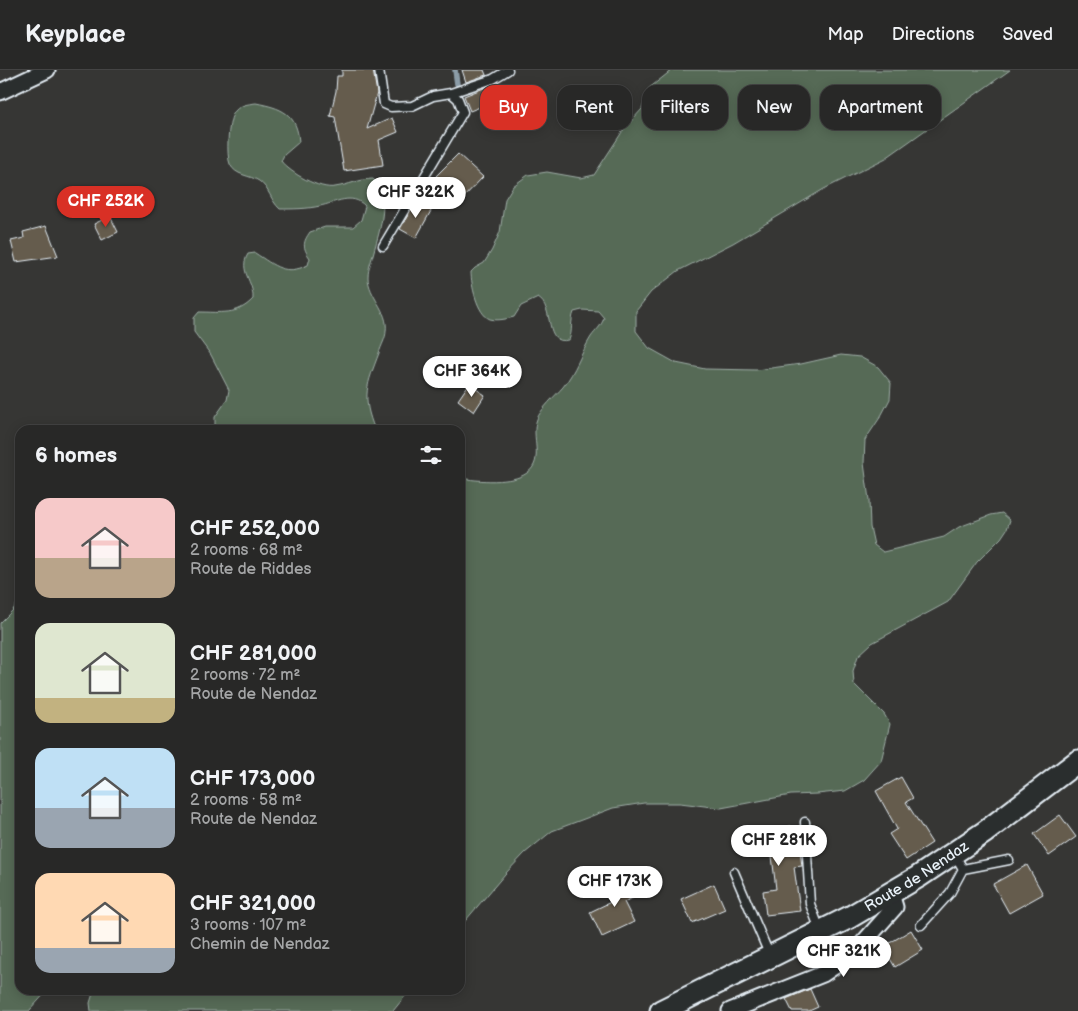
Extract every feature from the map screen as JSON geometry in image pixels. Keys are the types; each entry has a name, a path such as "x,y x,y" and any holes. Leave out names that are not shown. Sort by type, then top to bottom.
{"main road":[{"name":"Route de Nendaz","path":"661,1011 958,861 1078,761"}],"street":[{"path":"0,92 47,70"},
{"path":"730,1011 823,974 856,952 895,907 891,894"}],"lane":[{"path":"379,70 384,104 391,107 412,106 433,96 451,93 493,80 508,70"},
{"path":"383,246 463,112 458,100 451,93"},
{"path":"805,822 810,904 820,931"},
{"path":"922,925 950,893 958,861 1009,860"},
{"path":"734,872 770,956"}],"green space":[{"path":"672,70 1010,70 941,119 941,85 820,85 820,130 925,130 886,158 824,189 733,243 678,271 651,292 636,311 636,331 649,348 676,363 705,369 756,370 801,364 841,355 860,357 878,367 891,383 890,399 865,440 864,463 869,500 870,527 874,545 883,552 944,537 959,527 991,515 1002,513 1010,520 1001,538 977,562 948,602 872,643 858,656 853,671 854,684 884,714 890,724 881,761 864,780 845,791 791,795 721,808 680,803 644,803 613,808 552,831 525,853 465,921 465,479 485,481 513,479 527,473 532,468 536,455 535,426 537,419 568,381 587,343 604,318 598,311 582,310 574,312 569,340 561,340 552,332 546,309 538,298 521,306 514,317 499,320 490,319 485,316 478,305 472,284 471,272 484,263 492,250 500,232 505,199 513,186 528,175 547,172 581,178 594,175 623,130 632,130 632,120 642,109 642,130 728,130 728,85 653,85"},
{"path":"256,103 273,107 291,118 298,132 299,142 284,155 281,161 291,171 306,180 322,186 335,187 373,179 382,187 382,219 368,277 371,291 382,310 386,324 385,336 367,391 368,408 373,425 215,425 215,417 227,400 229,390 211,355 194,332 194,318 199,312 235,311 253,299 253,293 245,271 245,260 248,254 255,253 280,268 293,270 308,265 310,258 304,245 310,232 325,227 353,227 361,220 365,206 360,202 349,199 310,208 280,209 266,187 259,181 235,171 230,164 228,154 231,118 235,111 246,105"},
{"path":"15,607 15,995 43,995 29,1011 0,1011 0,623"},
{"path":"92,995 406,995 393,1011 91,1011 90,1003"}],"building":[{"path":"342,70 373,70 377,93 367,129 392,118 398,132 379,140 383,165 344,171 335,117 330,116 336,91 337,76 342,76"},
{"path":"462,70 484,70 486,75 466,82"},
{"path":"480,90 480,107 470,111 464,96"},
{"path":"458,154 483,177 461,200 436,176"},
{"path":"416,201 432,209 416,238 400,229"},
{"path":"110,216 118,232 102,240 94,224"},
{"path":"46,226 58,256 16,262 11,241 24,238 23,232"},
{"path":"469,384 485,395 474,412 458,400"},
{"path":"901,777 913,798 906,802 932,843 906,860 889,834 897,829 876,791"},
{"path":"1060,815 1076,837 1049,856 1034,834"},
{"path":"791,826 791,831 797,830 802,866 794,867 800,911 766,915 763,891 776,889 771,848 744,852 741,835"},
{"path":"1027,865 1043,894 1009,913 993,884"},
{"path":"626,874 637,896 624,902 634,922 602,937 590,912 617,899 609,882"},
{"path":"714,884 725,909 692,923 681,899"},
{"path":"911,930 923,950 895,967 883,947"},
{"path":"810,989 818,1007 809,1011 792,1011 786,999"}],"waterway":[{"path":"455,70 457,84"}]}
